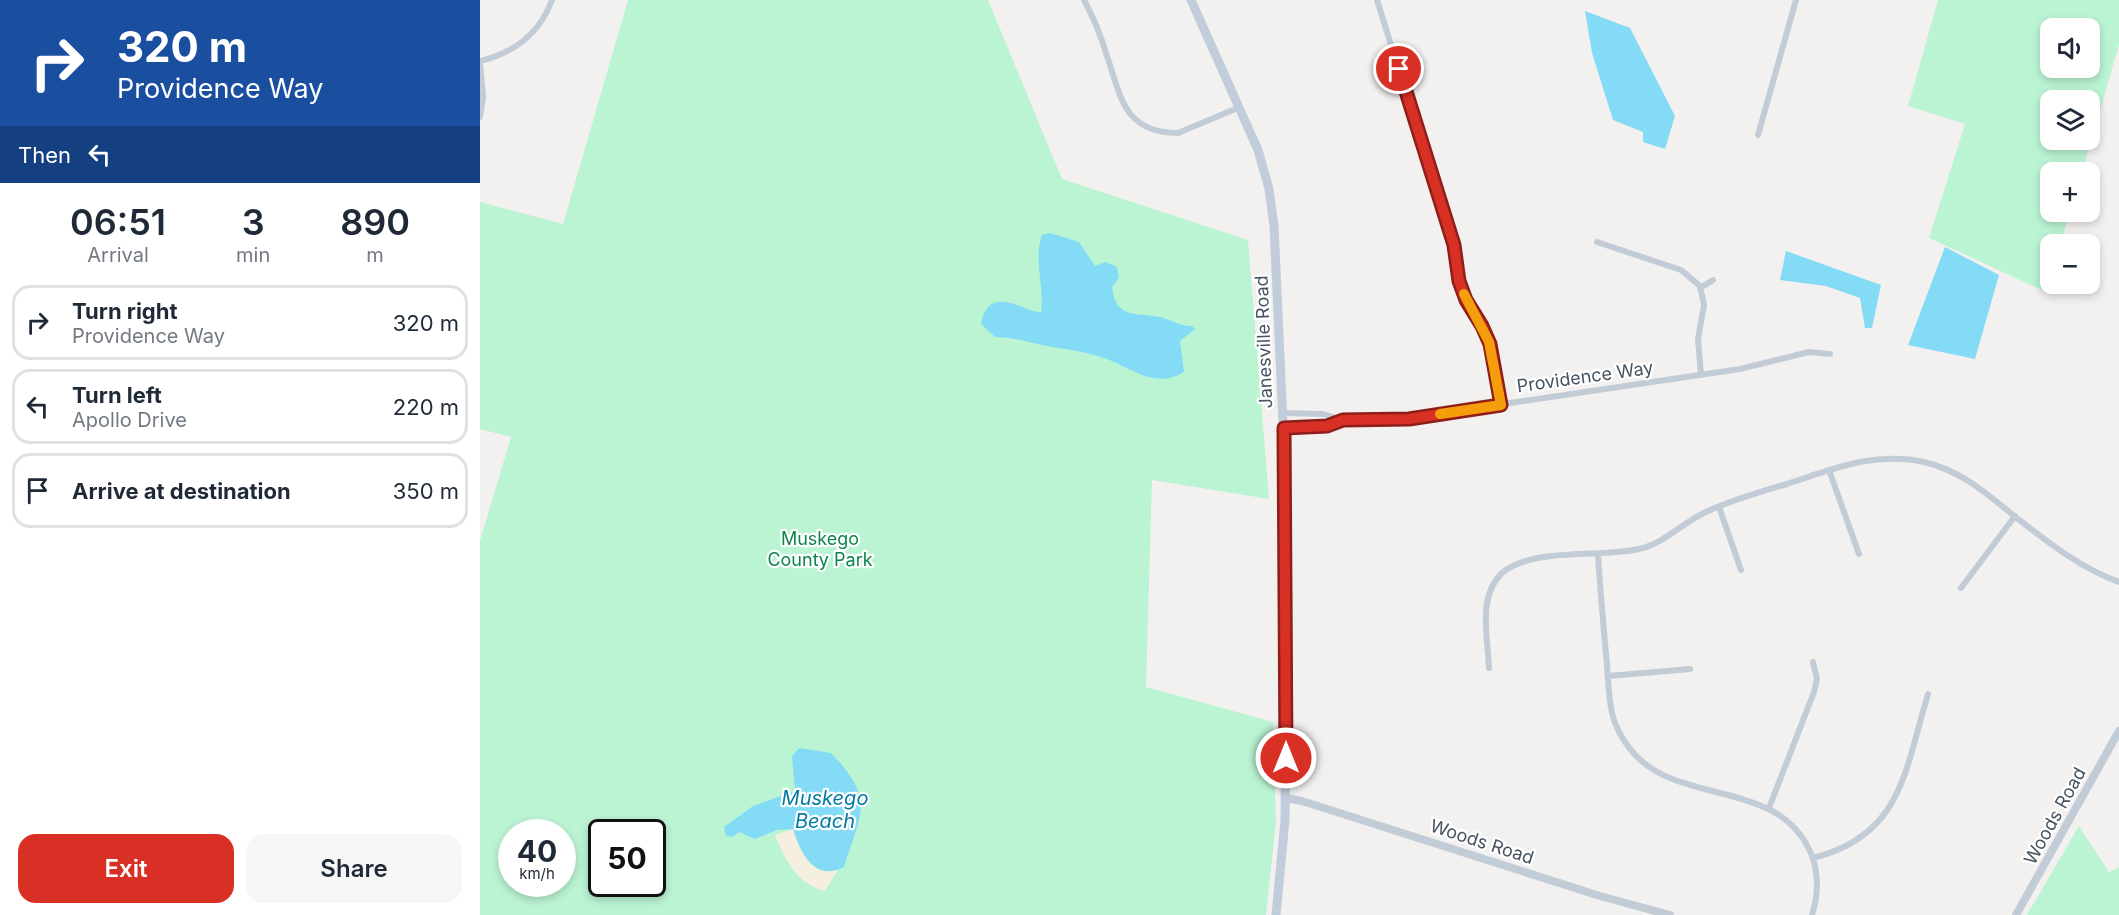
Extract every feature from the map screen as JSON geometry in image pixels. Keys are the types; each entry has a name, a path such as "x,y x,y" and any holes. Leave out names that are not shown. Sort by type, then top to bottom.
{"main road":[{"name":"Janesville Road","path":"1191,0 1258,150 1272,209 1284,428 1286,798 1276,915"}],"street":[{"path":"480,117 483,97 480,62 507,52 524,41 539,25 552,0"},
{"path":"1084,0 1098,28 1120,100 1127,111 1144,126 1166,133 1178,133 1197,127 1240,106"},
{"path":"1377,0 1454,245 1459,281 1466,300 1490,344 1501,405"},
{"path":"1758,135 1797,0"},
{"path":"1597,242 1681,270 1700,288 1704,305 1698,339 1701,375"},
{"path":"1700,288 1713,280"},
{"name":"Providence Way","path":"1283,413 1323,414 1343,420 1402,419 1756,366 1809,352 1830,354"},
{"name":"Providence Way","path":"1284,428 1327,426 1343,420"},
{"path":"1490,668 1486,609 1495,582 1511,567 1523,561 1628,551 1652,544 1702,514 1719,507 1858,461 1887,458 1925,462 1962,477 2086,568 2119,582"},
{"path":"1829,470 1859,554"},
{"path":"1719,507 1741,570"},
{"path":"1961,588 2015,516"},
{"path":"1598,554 1608,676 1616,724 1626,743 1645,764 1665,775 1769,808 1785,819 1801,836 1814,858 1817,887 1812,915"},
{"path":"1769,808 1789,763 1814,692 1817,679 1813,662"},
{"path":"1608,676 1690,669"},
{"path":"1814,858 1852,845 1871,831 1888,812 1897,795 1928,694"},
{"name":"Woods Road","path":"2016,915 2119,731"},
{"name":"Woods Road","path":"1286,798 1302,801 1600,896 1670,915"}],"green space":[{"name":"Muskego County Park","path":"628,0 988,0 1062,179 1248,240 1269,499 1152,480 1146,687 1273,722 1276,821 1266,915 480,915 480,541 511,437 480,429 480,202 563,224"},
{"path":"1938,0 2119,0 2119,45 2100,110 2100,90 2040,90 2040,150 2088,150 2085,162 2040,162 2040,222 2067,222 2063,234 2040,234 2040,289 1929,238 1965,124 1908,106"},
{"path":"2079,826 2109,872 2119,867 2119,915 2027,915"}],"sand":[{"path":"794,829 799,846 813,864 828,870 838,870 825,891 815,888 800,877 783,853 775,835"}],"water":[{"path":"1585,11 1630,28 1675,116 1665,149 1643,142 1643,132 1613,120 1592,53"},
{"path":"1050,233 1079,242 1095,266 1106,262 1117,267 1119,278 1112,287 1114,298 1123,310 1160,317 1192,326 1195,329 1180,341 1184,372 1162,379 1151,378 1094,355 995,337 981,324 990,305 997,302 1013,304 1041,313 1040,244 1042,235"},
{"path":"1945,247 1999,275 1975,359 1908,345"},
{"path":"1786,251 1881,285 1872,328 1865,328 1860,298 1826,286 1780,280"},
{"name":"Muskego Beach","path":"799,748 831,753 845,769 859,795 861,807 859,819 844,867 833,871 824,871 810,862 804,855 793,829 777,830 755,839 739,832 732,837 726,836 724,827 753,806 795,791 792,756"}],"slow traffic":[{"path":"1440,414 1501,405 1493,353 1482,326 1464,294"}],"route":[{"path":"1286,758 1284,428 1336,425 1343,420 1409,419 1501,405 1493,353 1459,281 1454,245 1427,165 1399,69"}]}
